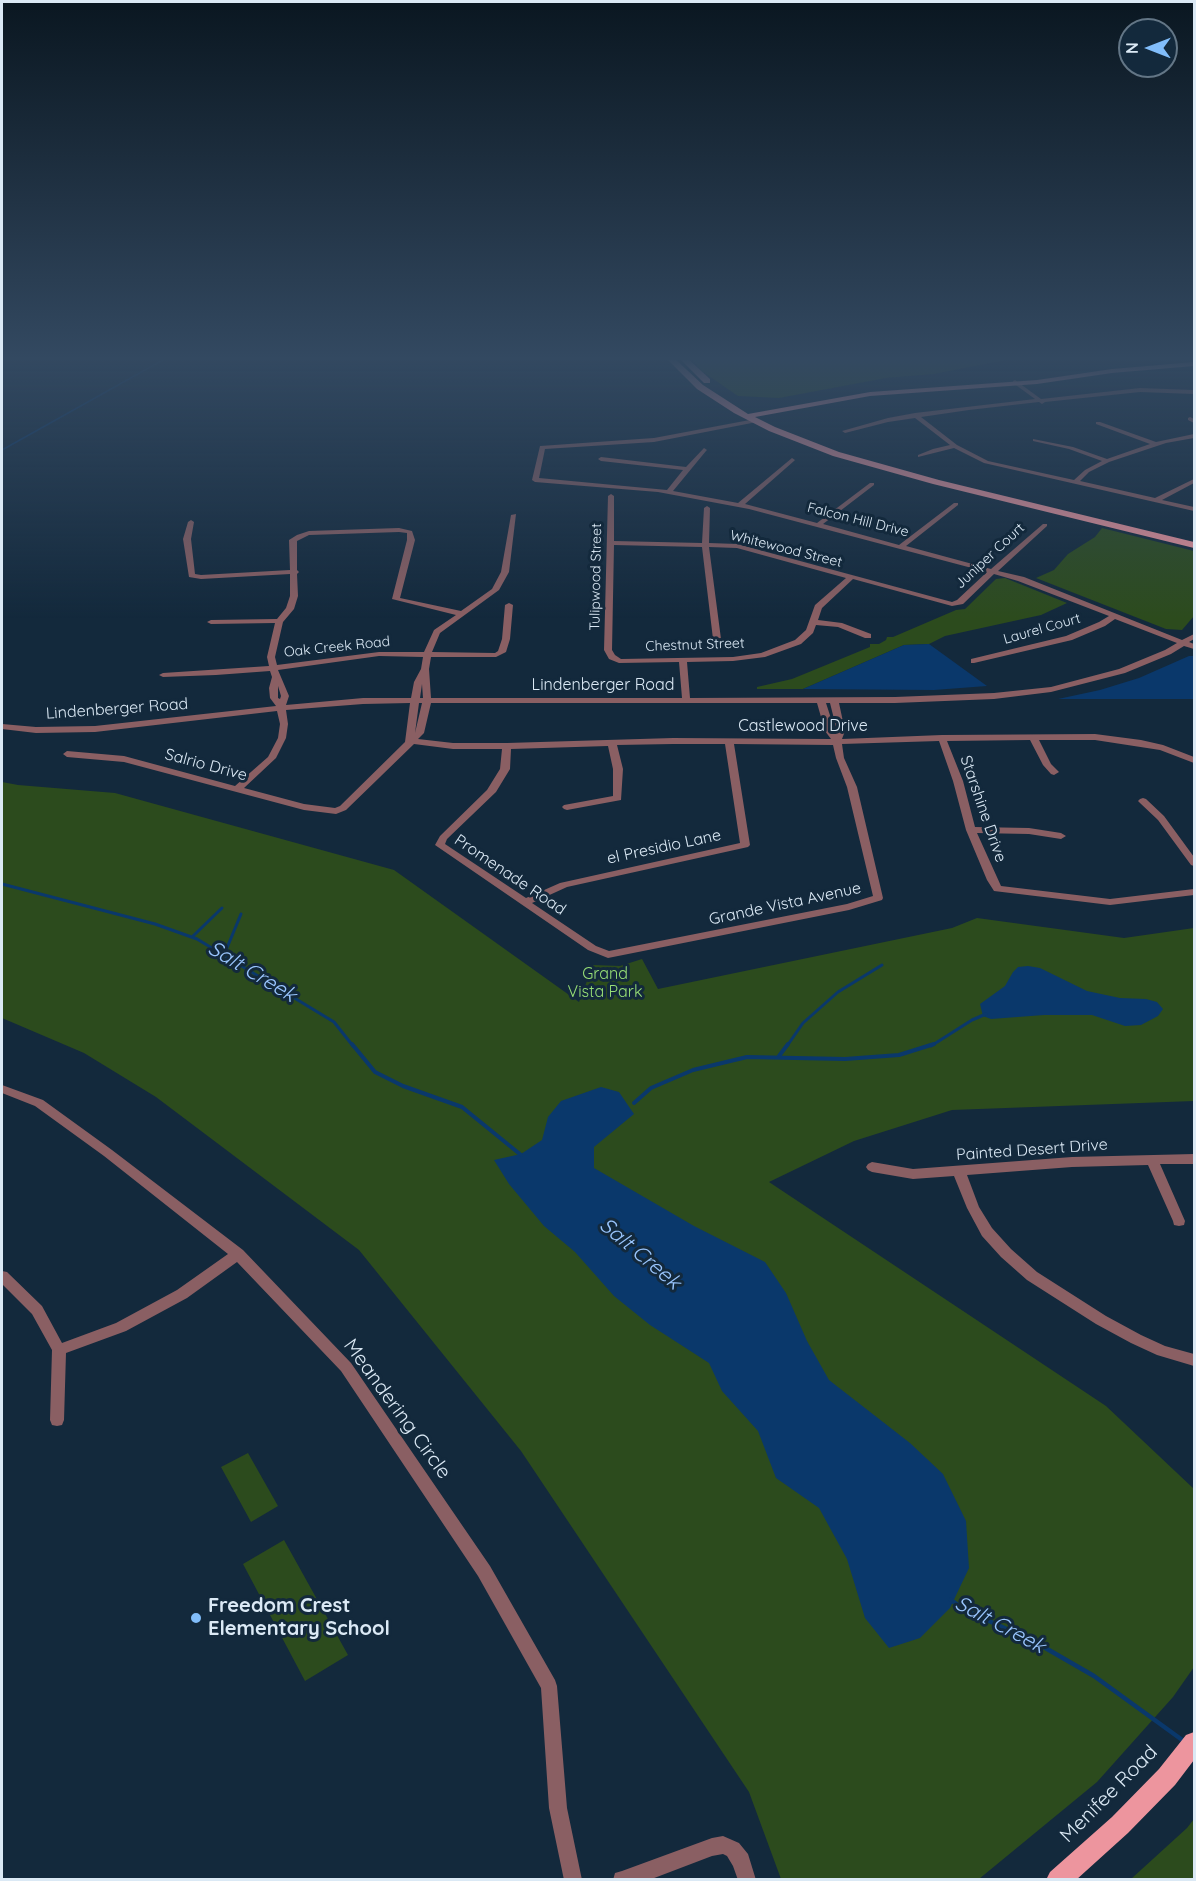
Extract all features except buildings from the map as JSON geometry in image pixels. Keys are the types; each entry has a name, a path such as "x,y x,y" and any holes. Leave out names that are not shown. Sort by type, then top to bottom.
{"main road":[{"path":"812,444 830,452 888,470 1194,544"},
{"path":"834,444 868,457 1194,536"},
{"name":"Menifee Road","path":"1058,1880 1120,1825 1167,1777 1194,1743"}],"street":[{"name":"Falcon Hill Drive","path":"595,444 542,447 535,480 669,491 741,504 995,570 1194,647"},
{"path":"952,444 986,462 1194,509"},
{"path":"1052,444 1107,461"},
{"path":"1075,482 1087,471 1107,461 1155,444"},
{"path":"920,456 955,446"},
{"path":"669,491 704,450"},
{"path":"601,459 688,469"},
{"path":"741,504 792,460"},
{"path":"1157,500 1194,481"},
{"path":"819,525 872,484"},
{"name":"Tulipwood Street","path":"611,496 608,651 612,657"},
{"path":"902,546 956,504"},
{"path":"707,508 705,544 717,639"},
{"path":"409,741 420,733 427,701 425,669 427,655 437,632 495,590 505,572 514,515"},
{"path":"191,522 187,539 192,574 201,578 295,572"},
{"name":"Juniper Court","path":"952,604 960,602 1045,525"},
{"path":"237,789 266,764 277,751 283,733 281,707 274,698 275,673 271,657 279,621 290,609 294,596 293,540 299,536 320,533 399,530 410,532 411,540 396,599 462,614"},
{"name":"Whitewood Street","path":"610,543 705,544 754,550 952,604"},
{"name":"Chestnut Street","path":"612,657 619,661 683,661 733,660 762,655 798,642 810,631 818,607 851,577"},
{"name":"Oak Creek Road","path":"163,675 275,673 353,656 496,655 502,652 506,639 509,604"},
{"name":"Laurel Court","path":"974,662 1069,638 1102,624 1114,616"},
{"path":"211,622 279,621"},
{"path":"814,622 839,626 868,636"},
{"name":"Lindenberger Road","path":"2,727 36,730 95,729 345,701 953,699 1051,688 1122,671 1184,643 1194,636"},
{"path":"683,661 686,699"},
{"path":"409,741 418,682 425,669"},
{"name":"Grande Vista Avenue","path":"608,955 849,907 878,898 856,803 837,742 829,731 821,700"},
{"name":"Grande Vista Avenue","path":"834,700 841,731 837,742"},
{"path":"1033,736 1047,765 1054,772"},
{"name":"Castlewood Drive","path":"409,741 453,746 507,746 729,741 837,742 1033,736 1124,740 1163,748 1194,760"},
{"name":"Starshine Drive","path":"942,738 958,782 971,831 998,889 1101,902 1141,900 1194,892"},
{"name":"Salrio Drive","path":"67,754 124,759 304,807 336,811 343,808 409,741"},
{"name":"el Presidio Lane","path":"524,903 564,885 745,845 729,741"},
{"path":"567,807 618,798 618,769 612,743"},
{"name":"Promenade Road","path":"507,746 504,769 491,792 443,838 440,845 592,948 608,955"},
{"path":"1143,801 1161,818 1194,862"},
{"path":"971,831 1029,831 1061,836"},
{"name":"Meandering Circle","path":"2,1089 39,1103 108,1153 238,1254 346,1367 484,1571 549,1686 558,1808 573,1880"},
{"name":"Painted Desert Drive","path":"872,1167 913,1174 1072,1162 1194,1159"},
{"path":"1152,1160 1179,1221"},
{"path":"958,1171 973,1208 987,1232 1032,1276 1101,1320 1136,1339 1162,1351 1194,1360"},
{"path":"59,1350 121,1327 182,1294 238,1254"},
{"path":"2,1276 37,1310 59,1350 57,1420"},
{"path":"622,1880 723,1845 733,1849 748,1879"}],"green space":[{"path":"1102,528 1194,551 1194,616 1182,630 1166,629 1036,578 1054,570 1068,554 1095,537"},
{"path":"1005,578 1067,603 1041,615 945,636 929,644 904,645 803,689 757,689 757,687 792,679 870,647 870,644 879,644 887,637 893,637 956,610 965,609 996,579"},
{"name":"Grand Vista Park","path":"2,782 115,793 394,870 579,1002 593,965 620,966 642,959 658,989 952,928 977,918 1124,938 1194,928 1194,1101 952,1110 854,1141 769,1182 1106,1406 1194,1489 1194,1667 1173,1697 1097,1782 979,1879 781,1879 749,1792 521,1451 359,1250 156,1097 84,1053 2,1018"},
{"path":"248,1453 278,1506 251,1522 221,1467"},
{"path":"284,1540 348,1655 305,1681 243,1564"},
{"path":"1194,1819 1194,1879 1131,1879 1187,1828"}],"water":[{"path":"929,644 987,686 934,690 803,689 904,645"},
{"path":"1189,656 1194,656 1194,699 1058,699 1100,690 1139,678"},
{"path":"1018,967 1040,968 1087,991 1120,998 1146,999 1157,1002 1163,1009 1158,1016 1141,1025 1125,1026 1092,1015 1044,1015 991,1019 983,1016 980,1004 1005,986"},
{"path":"601,1087 619,1092 634,1114 594,1147 594,1168 694,1226 765,1262 786,1293 807,1341 829,1380 910,1443 943,1474 966,1521 969,1568 950,1608 920,1638 889,1648 865,1618 847,1559 819,1508 776,1478 758,1431 722,1391 709,1363 650,1325 614,1296 575,1252 544,1226 509,1184 494,1160 521,1154 542,1140 548,1117 561,1101"}],"waterway":[{"name":"Salt Creek","path":"2,450 13,444"},
{"name":"Salt Creek","path":"2,884 155,924 197,939 334,1022 353,1046"},
{"path":"192,937 222,908"},
{"path":"224,955 241,914"},
{"path":"787,1046 803,1023 838,992 882,965"},
{"path":"931,1046 972,1020 986,1014"},
{"name":"Salt Creek","path":"352,1044 375,1072 403,1086 462,1107 521,1155"},
{"path":"779,1056 788,1044"},
{"path":"634,1103 651,1088 693,1070 747,1057 845,1059 899,1055 934,1044"},
{"name":"Salt Creek","path":"951,1600 965,1610 1035,1642 1094,1676 1185,1742"}],"place":[{"name":"Freedom Crest Elementary School","path":"196,1618"}]}
